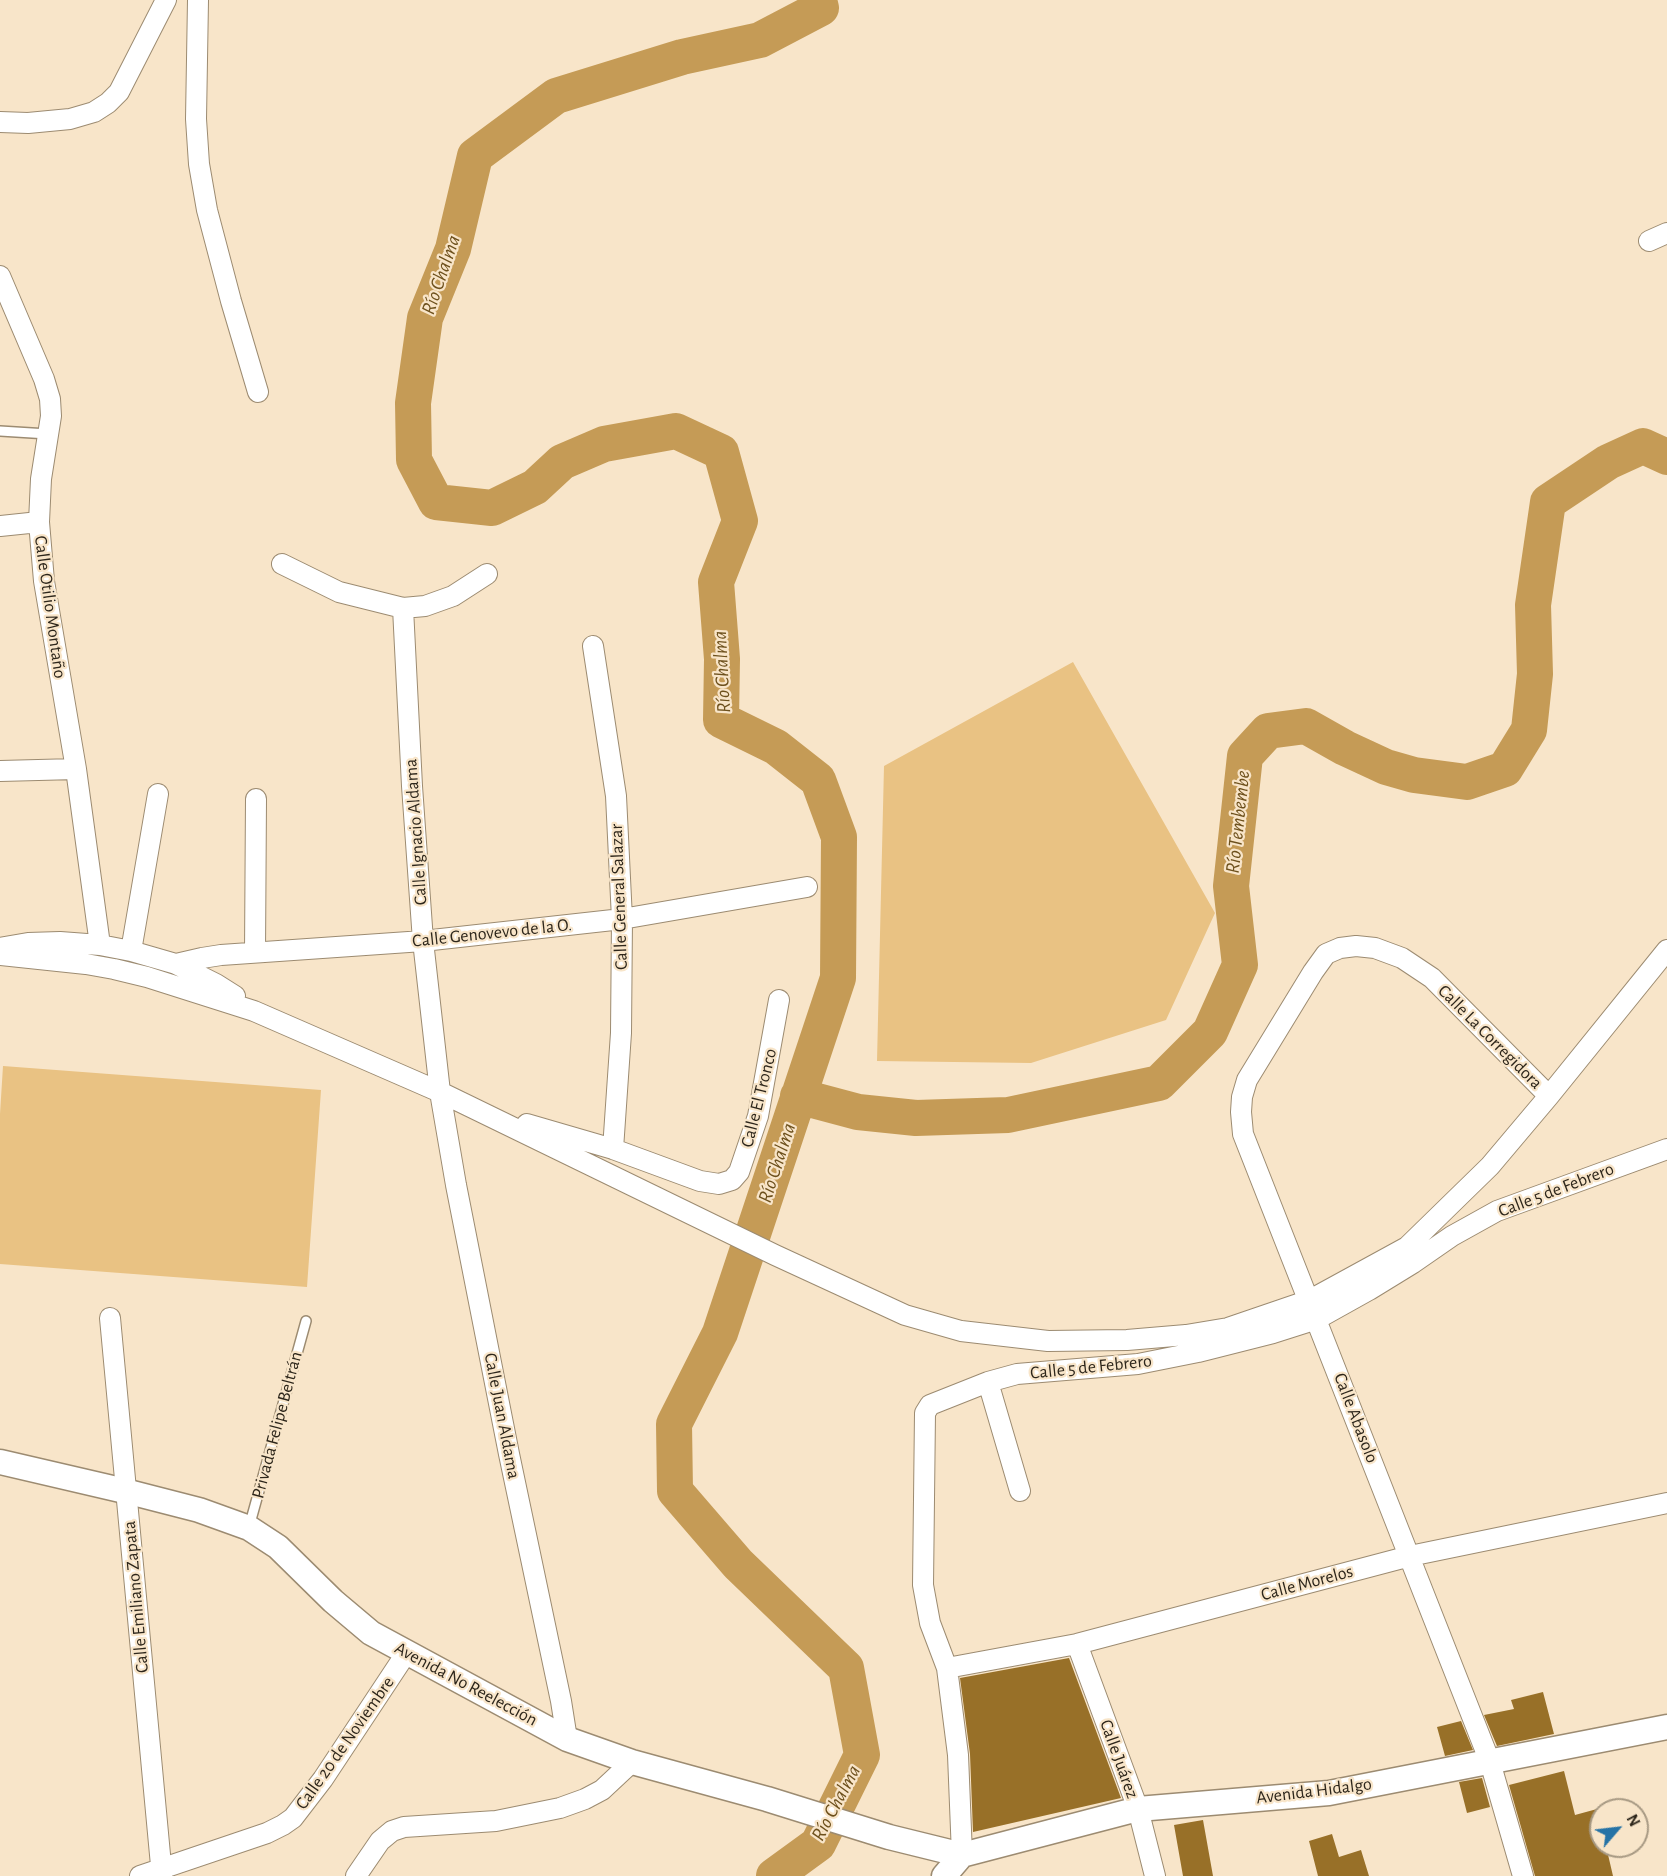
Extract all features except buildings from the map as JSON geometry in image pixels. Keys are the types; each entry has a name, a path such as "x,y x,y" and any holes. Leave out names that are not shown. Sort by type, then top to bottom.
{"street":[{"path":"0,122 28,123 70,119 94,112 108,103 119,92 166,0"},
{"path":"198,0 196,119 199,164 207,210 258,392"},
{"name":"Calle Otilio Montaño","path":"0,276 47,389 51,416 41,478 39,522 44,581 76,770 100,945"},
{"path":"0,526 39,522"},
{"path":"282,564 339,592 403,608 425,606 453,596 487,574"},
{"name":"Calle Ignacio Aldama","path":"403,608 423,941 441,1092"},
{"name":"Calle General Salazar","path":"593,646 616,796 622,919 621,1033 613,1149"},
{"path":"0,771 76,770"},
{"path":"131,951 158,794"},
{"path":"255,952 256,799"},
{"name":"Calle Genovevo de la O.","path":"176,964 202,958 255,952 423,941 622,919 807,887"},
{"path":"0,948 28,943 60,942 100,945 131,951 176,964 216,984 254,1011"},
{"name":"Calle La Corregidora","path":"1313,972 1326,954 1340,948 1356,946 1375,948 1402,958 1432,978 1549,1096"},
{"path":"0,955 114,969 166,982 254,1011 441,1092 904,1315 961,1331 1048,1341 1127,1340 1186,1335 1228,1328 1310,1300 1410,1255 1549,1096 1667,950"},
{"name":"Calle Abasolo","path":"1313,972 1247,1080 1242,1097 1243,1134 1490,1762 1523,1876"},
{"name":"Calle El Tronco","path":"613,1149 678,1175 700,1181 719,1184 732,1180 739,1172 758,1116 779,1000"},
{"name":"Calle Juan Aldama","path":"441,1092 456,1185 567,1739"},
{"path":"481,1111 613,1149"},
{"name":"Calle 5 de Febrero","path":"962,1855 958,1755 947,1668 930,1623 923,1585 925,1413 933,1403 988,1382 1017,1374 1138,1364 1198,1352 1317,1319 1410,1255 1452,1236 1497,1211 1667,1149"},
{"name":"Calle Emiliano Zapata","path":"110,1318 162,1873"},
{"path":"988,1382 1020,1491"},
{"name":"Avenida No Reelección","path":"0,1462 199,1510 249,1528 278,1547 333,1601 371,1633 567,1739 632,1762 766,1799 889,1837 962,1855"},
{"name":"Calle Morelos","path":"947,1668 1077,1644 1410,1556 1667,1503"},
{"name":"Calle Juárez","path":"1077,1644 1138,1809 1155,1876"},
{"name":"Calle 20 de Noviembre","path":"141,1876 162,1873 267,1833 293,1818 323,1779 407,1652"},
{"name":"Avenida Hidalgo","path":"962,1855 1138,1809 1329,1793 1667,1727"},
{"path":"356,1876 374,1849 392,1831 404,1827 496,1821 560,1808 602,1790 632,1762"},
{"path":"944,1876 962,1855"}],"lane":[{"path":"0,431 48,434"},
{"name":"Privada Felipe Beltrán","path":"249,1528 306,1322"}],"shaded area":[{"path":"1073,662 1215,913 1166,1020 1031,1063 877,1061 884,766"},
{"path":"3,1066 321,1090 307,1287 0,1264 0,1114"}],"waterway":[{"name":"Río Chalma","path":"774,1876 818,1844 862,1755 846,1668 738,1564 675,1491 674,1424 720,1333 838,978 839,837 818,780 776,747 721,720 722,659 716,582 740,521 721,452 676,431 604,444 562,462 535,487 492,508 436,502 414,460 413,403 425,318 453,249 475,156 556,96 682,57 760,40 821,8 819,0"},
{"name":"Río Tembembe","path":"798,1096 858,1112 916,1118 1008,1115 1159,1083 1210,1032 1240,965 1231,886 1245,756 1268,731 1306,726 1386,767 1414,775 1467,782 1505,769 1529,730 1535,674 1533,605 1548,502 1608,462 1643,446 1667,457"}]}
